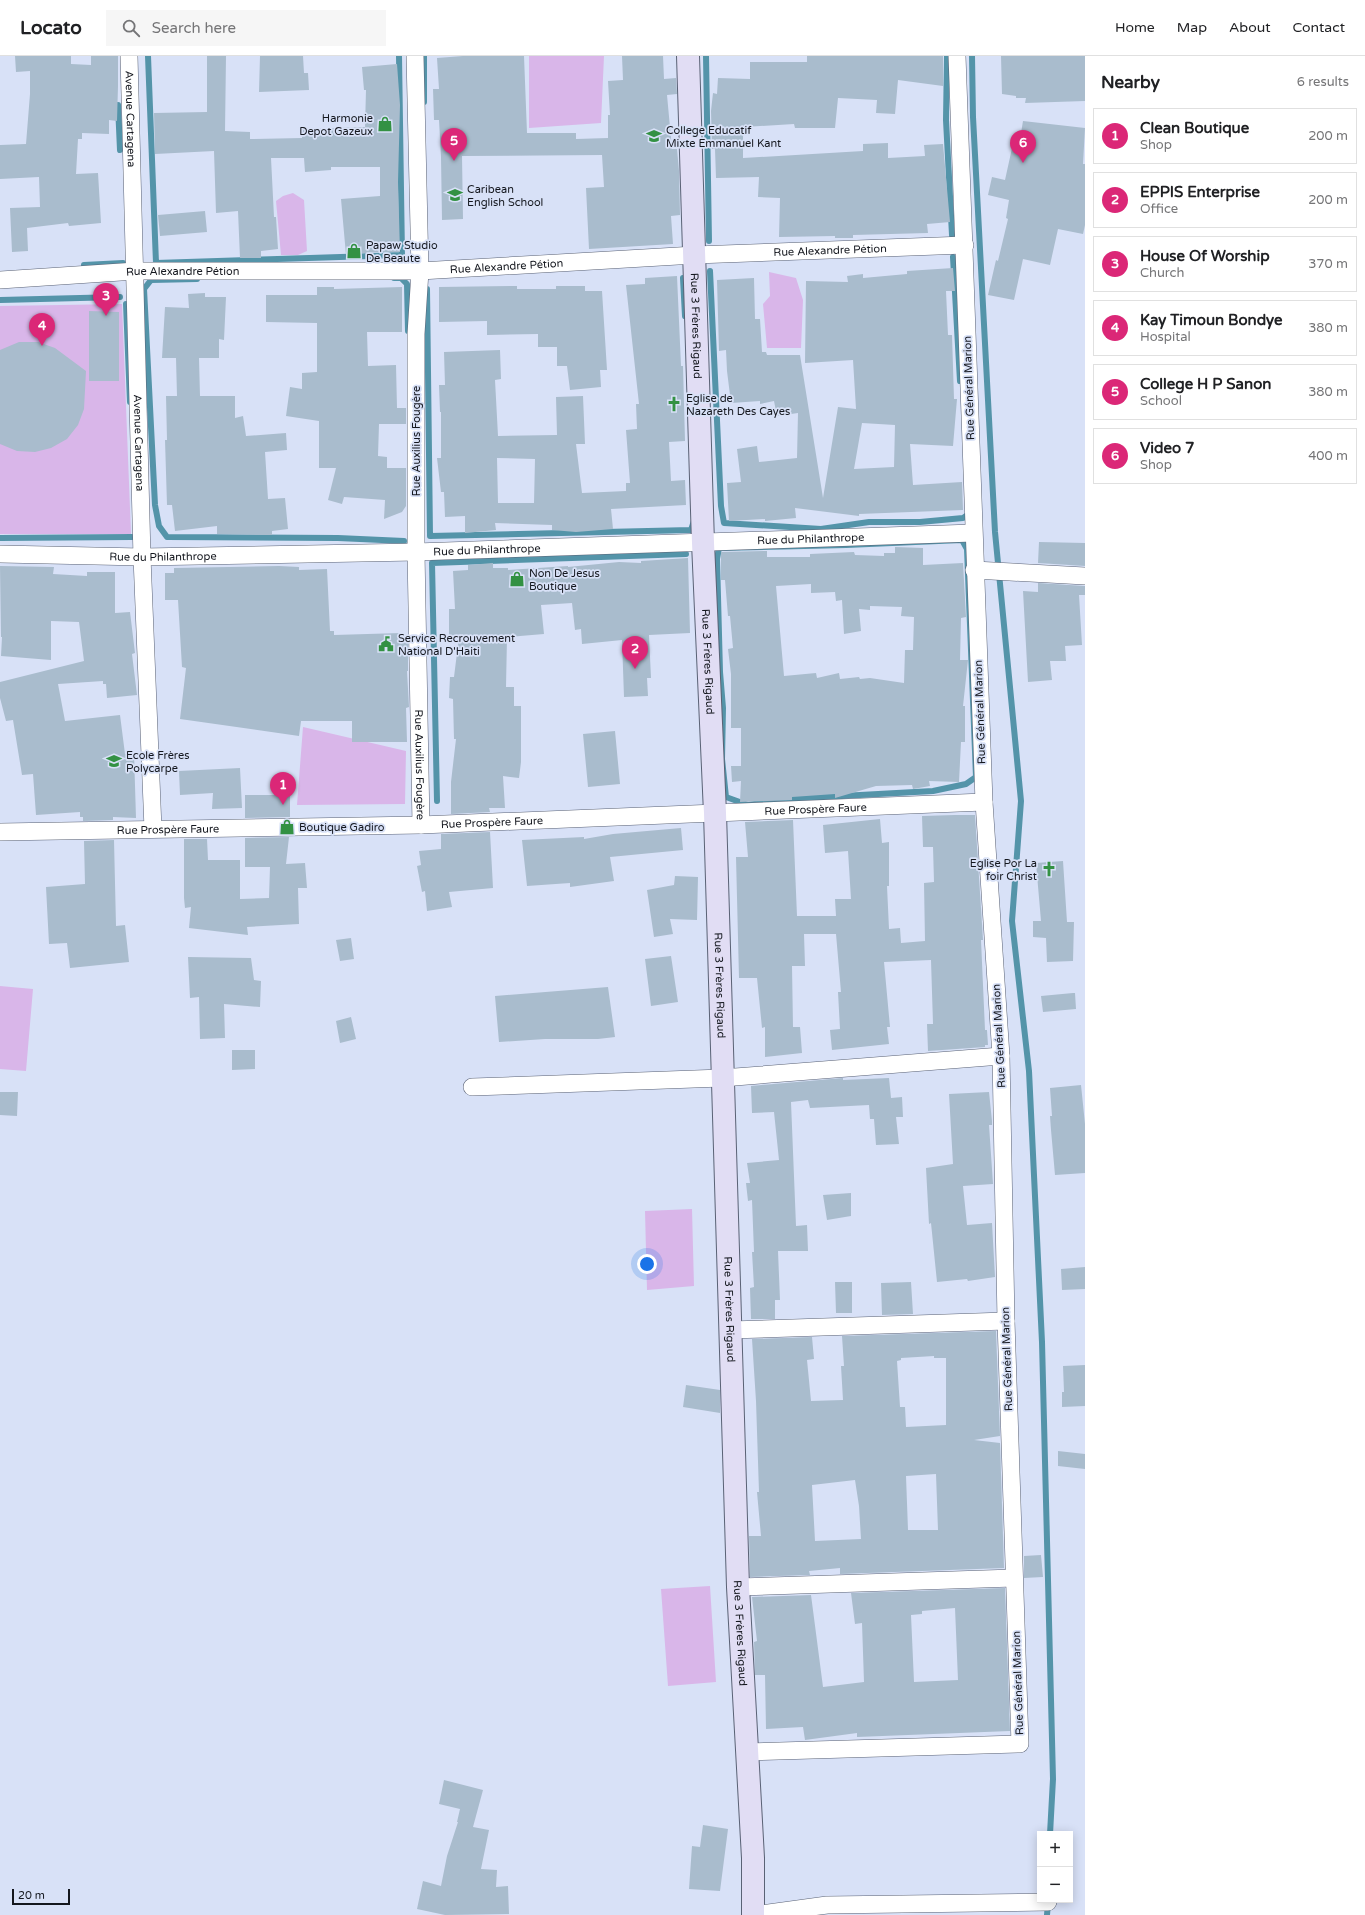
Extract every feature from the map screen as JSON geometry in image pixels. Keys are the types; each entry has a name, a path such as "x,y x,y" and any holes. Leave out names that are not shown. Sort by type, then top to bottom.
{"street":[{"name":"Avenue Cartagena","path":"130,56 142,557 153,829"},
{"name":"Rue Auxilius Fougère","path":"414,56 420,271 416,334 416,552 421,825"},
{"name":"Rue 3 Frères Rigaud","path":"688,56 703,543 715,813 738,1587 753,1858 753,1915"},
{"name":"Rue Général Marion","path":"748,1752 1020,1744 1006,1321 1001,1056 984,802 974,570 965,245 957,56"},
{"name":"Rue Alexandre Pétion","path":"0,280 136,272 420,271 695,255 965,245"},
{"name":"Rue du Philanthrope","path":"0,554 142,557 416,552 973,533"},
{"path":"974,570 1085,576"},
{"name":"Rue Prospère Faure","path":"0,832 421,825 984,802"},
{"path":"472,1087 722,1078 1001,1056"},
{"path":"730,1330 1006,1321"},
{"path":"738,1587 1014,1578"},
{"path":"753,1915 827,1905 1037,1902"}],"shaded area":[{"path":"529,56 604,56 601,123 529,128"},
{"path":"293,193 304,200 307,251 298,255 281,255 276,201 283,196"},
{"path":"769,272 796,278 803,300 801,348 767,348 763,304 770,296"},
{"path":"122,304 131,534 0,534 0,306"},
{"path":"303,727 406,751 405,804 297,805"},
{"path":"0,986 33,989 26,1071 0,1069"},
{"path":"692,1209 694,1286 647,1290 645,1211"},
{"path":"710,1586 716,1682 668,1686 661,1589"}],"building":[{"path":"15,56 71,56 71,64 91,65 91,56 118,56 118,86 117,121 109,120 109,134 82,133 82,139 78,139 76,174 98,173 101,223 69,226 68,223 27,228 28,251 12,252 10,208 40,207 39,177 0,179 0,145 26,144 30,94 30,71 16,72"},
{"path":"207,56 226,56 225,131 250,132 250,139 302,138 301,129 365,127 366,90 364,90 362,67 397,64 400,105 398,182 400,252 377,252 346,255 341,199 380,196 380,167 331,167 331,170 305,172 304,158 271,158 274,217 276,217 278,249 261,251 261,258 240,258 238,211 216,213 214,151 155,154 154,113 207,112"},
{"path":"260,56 303,56 304,73 308,73 309,90 259,92"},
{"path":"463,56 524,56 527,133 576,133 576,139 608,138 608,115 610,115 608,81 623,80 622,56 663,56 664,79 676,78 677,94 667,95 672,149 677,149 679,171 680,215 671,216 673,244 589,249 586,188 604,187 602,155 462,156 463,219 442,220 439,120 434,120 433,89 439,89 437,58"},
{"path":"807,56 943,56 943,86 898,80 895,114 876,113 877,100 838,98 835,128 795,128 794,124 743,127 743,158 863,151 863,144 888,143 888,158 925,156 924,145 943,144 950,222 927,224 928,233 853,235 853,238 835,238 835,236 779,237 780,198 758,197 759,177 716,178 715,149 712,149 711,111 713,93 717,94 718,78 750,79 750,62 807,62"},
{"path":"1001,56 1085,56 1085,101 1025,103 1026,98 1016,98 1016,96 1002,94"},
{"path":"1023,121 1085,128 1083,164 1085,164 1085,225 1083,234 1058,229 1050,265 1023,259 1014,300 988,295 1008,219 1006,218 1009,200 988,195 992,177 1005,180 1014,139 1020,139"},
{"path":"205,211 207,232 160,236 158,215"},
{"path":"953,268 955,291 946,291 948,335 952,335 954,399 957,399 953,446 910,444 913,485 962,482 963,510 859,514 859,516 795,508 796,518 765,521 765,519 729,521 727,483 741,482 737,449 757,446 759,462 797,458 798,413 777,416 774,401 760,404 760,401 731,403 726,350 719,351 717,280 754,278 755,319 760,319 762,352 766,352 767,355 800,355 823,498 838,407 856,409 853,360 805,363 806,281 848,282 847,276 863,274 863,278 907,274 907,271","holes":["862,423 895,425 894,467 854,469"]},
{"path":"677,276 681,366 683,366 685,441 669,442 671,481 685,480 686,505 611,509 613,529 576,532 552,530 552,525 495,523 496,530 465,533 465,516 445,517 444,492 441,492 437,458 441,458 441,412 439,385 445,385 444,352 500,350 501,379 495,380 498,436 557,435 556,397 583,396 585,444 576,444 582,493 626,491 626,483 630,483 626,430 637,429 636,404 639,404 626,285 645,284 645,278","holes":["497,458 535,459 534,503 498,503"]},
{"path":"517,286 517,289 556,289 556,286 585,286 585,291 602,291 607,370 600,370 601,387 570,390 567,366 557,366 557,347 538,347 538,334 487,335 487,321 439,322 439,287"},
{"path":"317,287 334,287 334,289 402,287 402,332 367,332 368,366 396,365 397,408 406,408 406,424 379,424 378,456 387,457 387,468 406,468 406,506 402,512 384,519 385,500 344,497 342,504 328,500 336,468 319,468 319,421 286,416 290,387 302,389 302,373 317,372 317,323 266,322 266,295 317,295"},
{"path":"205,293 205,297 226,297 224,340 219,339 219,358 199,358 200,396 235,396 235,418 243,416 246,436 286,433 287,450 265,452 268,499 285,498 288,529 272,531 272,535 217,534 217,526 175,531 172,505 167,505 165,440 167,440 166,396 177,396 176,358 162,358 165,307 189,308 188,294"},
{"path":"89,311 119,312 119,381 89,381"},
{"path":"19,342 38,342 55,348 86,371 84,409 78,425 67,439 51,448 35,452 17,451 0,444 0,350"},
{"path":"1039,542 1085,543 1085,566 1038,563"},
{"path":"895,547 923,548 923,565 963,563 966,617 961,618 960,660 968,660 963,706 965,706 965,742 961,742 959,782 929,781 930,786 913,789 912,785 876,786 835,798 835,794 792,797 792,800 740,802 741,781 732,782 731,766 741,766 741,728 731,728 731,674 728,649 733,648 730,616 728,616 725,580 721,580 721,552 767,551 767,557 810,557 810,554 854,552 855,555 884,556 884,553 895,553","holes":["811,584 811,593 835,592 836,601 842,600 844,634 861,631 859,609 870,610 870,606 902,607 901,616 914,617 913,650 905,650 904,683 870,678 860,679 859,677 840,679 839,673 817,678 816,673 784,676 776,586"]},
{"path":"688,558 690,633 649,635 651,678 647,678 648,696 624,697 622,640 582,644 581,629 575,630 572,603 541,605 544,634 507,637 506,687 514,687 514,706 521,706 521,762 519,778 503,776 505,808 489,808 490,812 451,814 451,782 456,739 454,739 453,699 449,698 450,677 454,677 459,637 449,637 449,609 455,609 453,571 468,570 468,565 493,563 493,568 508,568 508,570 568,567 619,562 641,563 641,561"},
{"path":"0,566 54,567 53,574 87,576 87,572 115,572 115,613 130,612 135,653 132,654 137,695 107,698 106,684 103,684 103,681 58,684 65,721 120,715 125,754 134,753 136,818 113,817 113,820 83,821 83,817 80,817 80,812 36,815 33,774 22,775 13,720 6,721 0,698 0,682 84,661 79,622 51,621 51,660 1,656 2,637"},
{"path":"299,567 299,570 327,569 330,631 334,631 334,635 401,633 401,637 408,636 407,671 409,707 406,708 407,742 352,742 352,721 301,721 299,736 180,719 186,668 182,667 178,600 165,600 165,573 174,573 174,568"},
{"path":"1038,583 1085,586 1085,595 1079,595 1082,645 1065,646 1066,661 1050,661 1052,680 1028,682 1023,591 1038,592"},
{"path":"615,731 620,784 588,787 583,734"},
{"path":"240,768 242,808 212,809 213,793 180,795 179,771"},
{"path":"245,795 290,795 290,817 245,818"},
{"path":"975,815 983,940 981,940 985,1030 987,1030 988,1045 985,1045 985,1047 928,1051 927,1024 933,1024 931,960 884,962 890,1027 887,1027 889,1044 832,1050 830,1030 840,1029 838,992 841,992 836,934 804,934 805,966 792,966 793,1027 800,1027 802,1053 765,1057 765,1027 762,1028 757,978 739,978 736,857 748,857 745,822 793,820 797,916 836,916 835,899 851,899 848,851 825,853 823,825 880,819 882,843 889,842 889,886 887,886 889,929 900,928 901,943 925,941 924,883 934,882 933,847 923,847 922,816"},
{"path":"681,828 683,850 610,857 614,881 570,887 570,883 527,886 522,840 584,837 584,839 613,834"},
{"path":"490,832 493,888 449,892 452,907 427,911 425,891 422,892 417,866 421,865 419,851 441,849 441,834"},
{"path":"289,837 286,864 305,863 307,888 298,888 299,924 247,927 248,935 189,928 191,907 185,908 184,898 184,839 207,839 208,860 240,860 240,899 269,898 270,867 245,867 245,838"},
{"path":"114,840 116,926 125,925 129,962 70,968 67,943 49,944 46,887 85,884 84,841"},
{"path":"1063,861 1067,922 1074,922 1073,961 1047,962 1046,938 1033,937 1033,921 1041,921 1036,863"},
{"path":"675,876 698,877 697,920 670,919 673,934 654,937 647,890 674,885"},
{"path":"351,938 354,959 340,961 336,940"},
{"path":"671,956 678,1002 651,1006 645,959"},
{"path":"188,957 251,958 254,980 261,981 260,1007 224,1004 225,1038 200,1039 199,997 190,998"},
{"path":"608,987 615,1037 598,1039 545,1039 499,1042 495,996"},
{"path":"1075,993 1076,1009 1043,1012 1041,996"},
{"path":"351,1017 356,1039 340,1043 336,1021"},
{"path":"232,1050 255,1050 255,1069 232,1070"},
{"path":"843,1078 843,1080 889,1078 891,1098 902,1097 903,1117 896,1117 899,1144 876,1145 874,1119 870,1119 869,1105 810,1108 808,1100 791,1102 796,1226 807,1225 808,1251 778,1251 780,1300 775,1300 775,1319 751,1319 750,1288 754,1287 752,1252 754,1252 752,1200 748,1201 746,1183 750,1183 747,1163 779,1160 774,1112 752,1113 751,1086"},
{"path":"1081,1085 1085,1124 1085,1173 1055,1175 1050,1116 1052,1116 1050,1088"},
{"path":"0,1092 18,1092 17,1116 0,1115"},
{"path":"989,1092 992,1121 992,1125 989,1125 993,1184 963,1186 967,1225 992,1223 995,1277 968,1281 967,1279 937,1282 931,1223 929,1224 926,1168 953,1164 949,1094"},
{"path":"851,1193 851,1216 827,1220 823,1195"},
{"path":"1085,1267 1085,1289 1062,1290 1061,1269"},
{"path":"835,1282 852,1282 852,1313 836,1313"},
{"path":"911,1282 913,1314 882,1315 881,1283"},
{"path":"996,1331 1000,1436 974,1440 1000,1443 1004,1568 840,1574 840,1568 809,1571 810,1575 750,1577 749,1536 761,1536 757,1492 759,1492 752,1339 812,1337 814,1359 807,1360 811,1401 843,1400 841,1366 844,1366 842,1336","holes":["934,1356 934,1358 946,1358 946,1425 906,1427 905,1407 900,1407 897,1361 901,1360 901,1358","936,1474 938,1530 908,1530 906,1476","855,1480 859,1506 861,1539 815,1541 812,1485"]},
{"path":"1085,1365 1085,1406 1062,1407 1062,1392 1064,1392 1063,1366"},
{"path":"686,1385 720,1390 720,1413 683,1407"},
{"path":"1058,1451 1085,1454 1085,1469 1058,1466"},
{"path":"1041,1555 1043,1577 1024,1578 1024,1556"},
{"path":"1005,1588 1010,1731 857,1737 857,1733 805,1740 803,1727 766,1729 765,1675 755,1675 754,1642 757,1641 752,1597 811,1595 823,1687 864,1682 862,1623 855,1624 851,1593","holes":["955,1608 958,1680 914,1682 911,1615 922,1614 922,1611"]},
{"path":"444,1780 483,1790 473,1827 489,1830 481,1869 497,1870 496,1887 508,1886 509,1914 445,1915 417,1909 423,1881 441,1886 447,1856 458,1822 460,1809 439,1804"},
{"path":"703,1825 728,1829 720,1891 689,1889 692,1846 700,1847"}],"waterway":[{"path":"148,56 156,263 402,255 399,56"},
{"path":"424,56 424,102"},
{"path":"706,56 709,241"},
{"path":"947,56 946,120 952,235"},
{"path":"972,56 973,117 995,532 1021,801 1012,921 1029,1071 1042,1342 1053,1779 1050,1831"},
{"path":"118,105 120,150"},
{"path":"953,257 960,381"},
{"path":"84,265 123,263"},
{"path":"710,271 721,506 724,523 821,529 869,522 920,522 963,518 969,514 969,510"},
{"path":"394,278 401,278 407,284 408,331"},
{"path":"683,278 685,316"},
{"path":"197,279 151,280 144,289 155,505 159,526 167,537 338,538 404,541"},
{"path":"427,289 430,536 691,530 694,521"},
{"path":"0,300 120,297"},
{"path":"126,304 130,402"},
{"path":"0,538 132,537"},
{"path":"962,540 967,549 976,777 966,784 933,791 787,799 748,805 726,797 722,759 723,708 720,672 717,559 719,548 962,540"},
{"path":"437,801 432,563 686,554"},
{"path":"1047,1915 1048,1903"}],"place":[{"name":"Harmonie Depot Gazeux","path":"385,124"},
{"name":"College Educatif Mixte Emmanuel Kant","path":"654,136"},
{"name":"College H P Sanon","path":"454,161"},
{"name":"Video 7","path":"1023,163"},
{"name":"Caribean English School","path":"455,195"},
{"name":"Papaw Studio De Beaute","path":"354,251"},
{"name":"House Of Worship","path":"106,316"},
{"name":"Kay Timoun Bondye","path":"42,346"},
{"name":"Eglise de Nazareth Des Cayes","path":"674,404"},
{"name":"Non De Jesus Boutique","path":"517,579"},
{"name":"Service Recrouvement National D'Haiti","path":"386,644"},
{"name":"EPPIS Enterprise","path":"635,669"},
{"name":"Ecole Frères Polycarpe","path":"114,761"},
{"name":"Clean Boutique","path":"283,805"},
{"name":"Boutique Gadiro","path":"287,827"},
{"name":"Eglise Por La foir Christ","path":"1049,869"}]}
